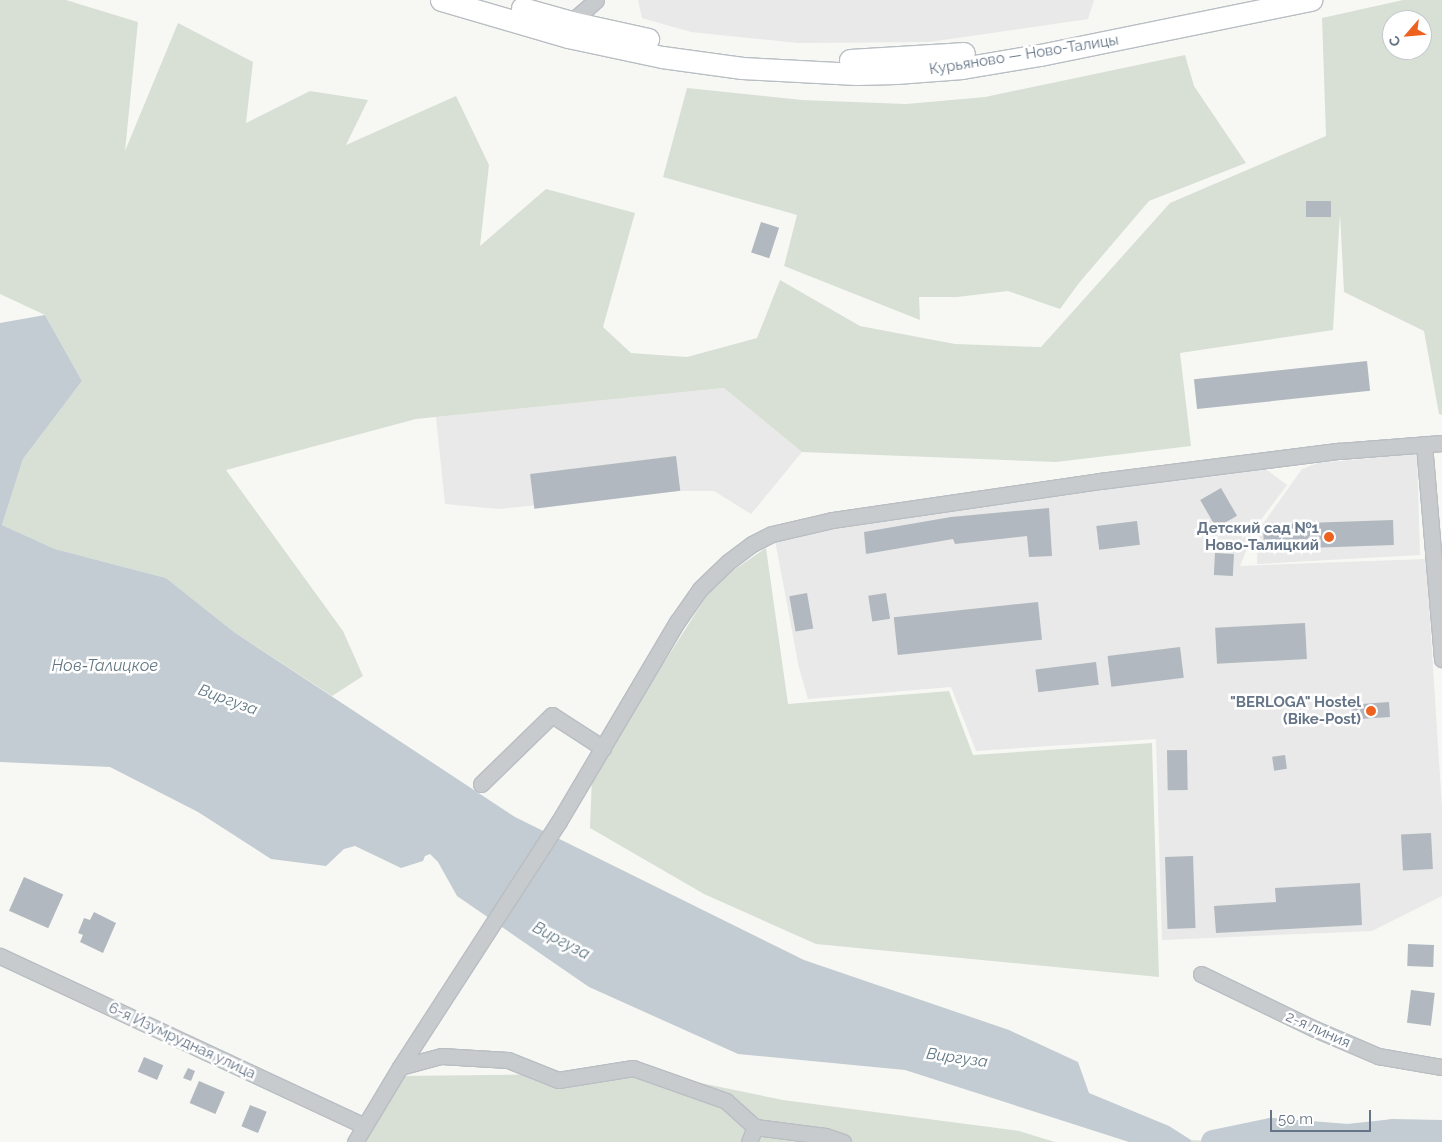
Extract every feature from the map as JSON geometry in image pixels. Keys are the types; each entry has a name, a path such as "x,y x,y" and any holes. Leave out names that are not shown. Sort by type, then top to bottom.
{"main road":[{"name":"Курьяново — Ново-Талицы","path":"441,0 568,37 662,57 742,68 856,74 962,68 1040,56 1311,0"},
{"name":"Курьяново — Ново-Талицы","path":"492,0 571,22 663,42 740,53 856,60 961,53 1036,42 1242,0"}],"street":[{"path":"571,22 596,0"},
{"path":"1424,444 1442,659"},
{"path":"355,1142 400,1067 558,823 677,622 700,589 728,562 752,544 772,534 832,520 1100,481 1339,451 1442,444"},
{"path":"481,784 552,715 603,748"},
{"name":"6-я Изумрудная улица","path":"0,956 364,1126"},
{"name":"2-я линия","path":"1201,974 1288,1016 1378,1056 1442,1067"},
{"path":"400,1067 441,1056 508,1060 558,1080 633,1068 726,1102 755,1127 825,1136 843,1142"},
{"path":"748,1142 755,1127"}],"shaded area":[{"path":"0,0 66,0 138,22 125,151 178,23 253,62 246,123 310,91 368,100 346,145 456,96 489,165 480,246 546,189 635,213 603,327 631,353 687,357 757,338 780,280 860,326 955,344 1041,347 1170,203 1326,136 1322,18 1403,0 1442,0 1442,415 1439,414 1424,331 1344,292 1340,214 1333,330 1180,353 1191,446 1056,462 802,452 724,388 416,419 226,470 343,631 363,676 332,696 234,632 166,578 55,549 2,525 23,459 82,381 45,315 0,294"},
{"path":"638,0 1094,0 1088,19 929,42 798,43 691,32 642,18"},
{"path":"1185,55 1194,86 1246,163 1149,201 1079,283 1060,309 1008,291 957,297 919,297 920,320 784,266 797,215 663,177 687,88 802,100 906,104 985,97"},
{"path":"724,388 802,452 751,514 714,491 680,491 499,509 445,504 436,417"},
{"path":"1417,454 1420,555 1257,564 1258,531 1302,469 1318,463"},
{"path":"1263,467 1287,485 1257,525 1240,566 1426,559 1442,807 1442,896 1372,931 1162,940 1156,739 976,751 951,687 808,699 799,668 774,535"},
{"path":"766,548 788,704 949,691 973,755 1152,743 1159,977 816,944 704,894 590,828 592,775 715,583"},
{"path":"652,1073 783,1100 1019,1131 1055,1142 358,1142 398,1076"},
{"path":"1271,1130 1348,1136 1393,1131 1442,1132 1442,1142 1191,1142 1191,1140 1215,1141"}],"water":[{"name":"Нов-Талицкое","path":"45,315 82,381 23,459 2,525 55,549 166,578 234,632 515,817 804,960 1009,1030 1078,1062 1089,1093 1169,1126 1191,1140 1191,1142 1129,1142 905,1070 738,1054 589,987 457,896 438,862 430,854 425,856 423,861 401,868 355,846 344,849 326,866 271,859 198,812 110,767 0,762 0,323"}],"building":[{"path":"1306,201 1331,201 1331,217 1306,217"},
{"path":"761,222 779,228 769,258 751,252"},
{"path":"1367,361 1370,391 1197,409 1194,379"},
{"path":"676,456 680,491 534,509 530,474"},
{"path":"1221,488 1237,516 1216,528 1200,500"},
{"path":"1049,508 1052,556 1029,557 1027,536 955,544 953,539 866,554 864,532 951,517"},
{"name":"Детский сад №1 Ново-Талицкий","path":"1393,520 1394,545 1264,550 1263,525"},
{"path":"1137,521 1140,545 1099,550 1096,526"},
{"path":"1215,553 1234,554 1233,576 1214,575"},
{"path":"807,593 813,628 796,632 789,596"},
{"path":"886,593 890,619 872,621 868,596"},
{"path":"1038,602 1042,640 898,655 894,617"},
{"path":"1305,623 1307,659 1217,664 1215,628"},
{"path":"1180,647 1184,678 1111,687 1108,656"},
{"path":"1096,662 1099,685 1038,692 1035,669"},
{"name":"\"BERLOGA\" Hostel (Bike-Post)","path":"1389,702 1390,717 1352,720 1351,705"},
{"path":"1167,750 1187,750 1188,790 1168,790"},
{"path":"1285,755 1287,769 1274,771 1272,757"},
{"path":"1431,833 1433,869 1403,871 1401,835"},
{"path":"1193,856 1196,928 1168,929 1165,857"},
{"path":"24,877 63,894 48,928 9,911"},
{"path":"1360,883 1362,925 1216,933 1214,906 1276,902 1275,888"},
{"path":"94,912 116,923 103,953 80,942 83,935 78,933 84,918 90,920"},
{"path":"1408,944 1434,945 1433,967 1407,966"},
{"path":"1411,990 1435,993 1431,1026 1407,1023"},
{"path":"144,1057 163,1065 157,1080 138,1072"},
{"path":"188,1068 195,1071 191,1081 183,1078"},
{"path":"199,1081 225,1092 215,1114 190,1103"},
{"path":"250,1105 267,1112 258,1133 241,1126"}],"waterway":[{"name":"Виргуза","path":"1213,1142 1271,1130 1348,1136 1393,1131 1442,1132"}],"place":[{"name":"Детский сад №1 Ново-Талицкий","path":"1329,537"},
{"name":"\"BERLOGA\" Hostel (Bike-Post)","path":"1371,711"}]}
